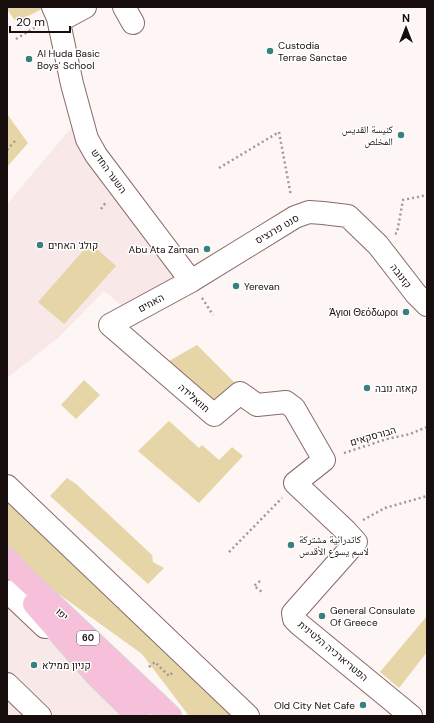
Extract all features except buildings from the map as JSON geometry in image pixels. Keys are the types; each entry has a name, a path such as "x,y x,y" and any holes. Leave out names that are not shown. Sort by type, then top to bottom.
{"highway":[{"name":"יפו","path":"7,559 19,573 170,716"},
{"name":"יפו","path":"7,574 98,678 138,716"}],"street":[{"path":"50,19 85,7"},
{"name":"השער החדש","path":"50,19 72,84 87,139 96,155 191,281"},
{"name":"סנט פרנציס","path":"191,281 295,216 309,212 348,216 378,245"},
{"name":"קזנובה","path":"378,245 416,294 427,305"},
{"name":"האחים","path":"110,325 191,281"},
{"name":"חוואלידה","path":"110,325 214,415 240,393 257,405 286,402 294,408 324,460"},
{"path":"297,484 295,482 324,460"},
{"name":"הפטריארכיה הלטינית","path":"297,484 356,542 293,613 294,619 411,716"},
{"path":"7,486 248,716"},
{"name":"יפו","path":"7,591 98,678"},
{"path":"7,684 40,716"}],"path":[{"path":"16,39 50,19"},
{"path":"219,168 279,132 295,216"},
{"path":"7,149 15,141"},
{"path":"378,245 397,233 403,200 427,195"},
{"name":"הבורסקאים","path":"324,460 387,439 410,434 427,427"},
{"path":"229,552 297,484"},
{"path":"345,530 385,508 427,496"},
{"path":"260,581 254,586 262,592"}],"shaded area":[{"path":"7,7 46,7 16,22"},
{"path":"7,114 28,143 7,167"},
{"path":"73,126 180,273 125,308 104,291 59,337 7,378 7,204"},
{"path":"90,243 116,266 64,324 38,302"},
{"path":"197,345 240,388 213,411 162,365"},
{"path":"84,380 100,395 76,419 61,405"},
{"path":"169,421 199,448 202,445 219,460 232,447 243,456 199,503 138,451"},
{"path":"7,477 239,716 189,716 142,654 24,569 7,550"},
{"path":"67,478 76,484 152,555 153,562 164,568 148,584 50,496"},
{"name":"קניון ממילא","path":"7,602 98,677 138,716 7,716"},
{"path":"427,616 427,652 399,688 380,672"}],"place":[{"name":"Custodia Terrae Sanctae","path":"270,51"},
{"name":"Al Huda Basic Boys' School","path":"29,59"},
{"name":"كنيسة القديس المخلص","path":"401,135"},
{"name":"קולג' האחים","path":"40,245"},
{"name":"Abu Ata Zaman","path":"207,249"},
{"name":"Yerevan","path":"236,286"},
{"name":"Άγιοι Θεόδωροι","path":"406,312"},
{"name":"קאזה נובה","path":"367,388"},
{"name":"كاتدرائية مشتركة لاسم يسوع الأقدس","path":"291,545"},
{"name":"General Consulate Of Greece","path":"322,616"},
{"name":"קניון ממילא","path":"34,665"},
{"name":"Old City Net Cafe","path":"363,705"}]}
